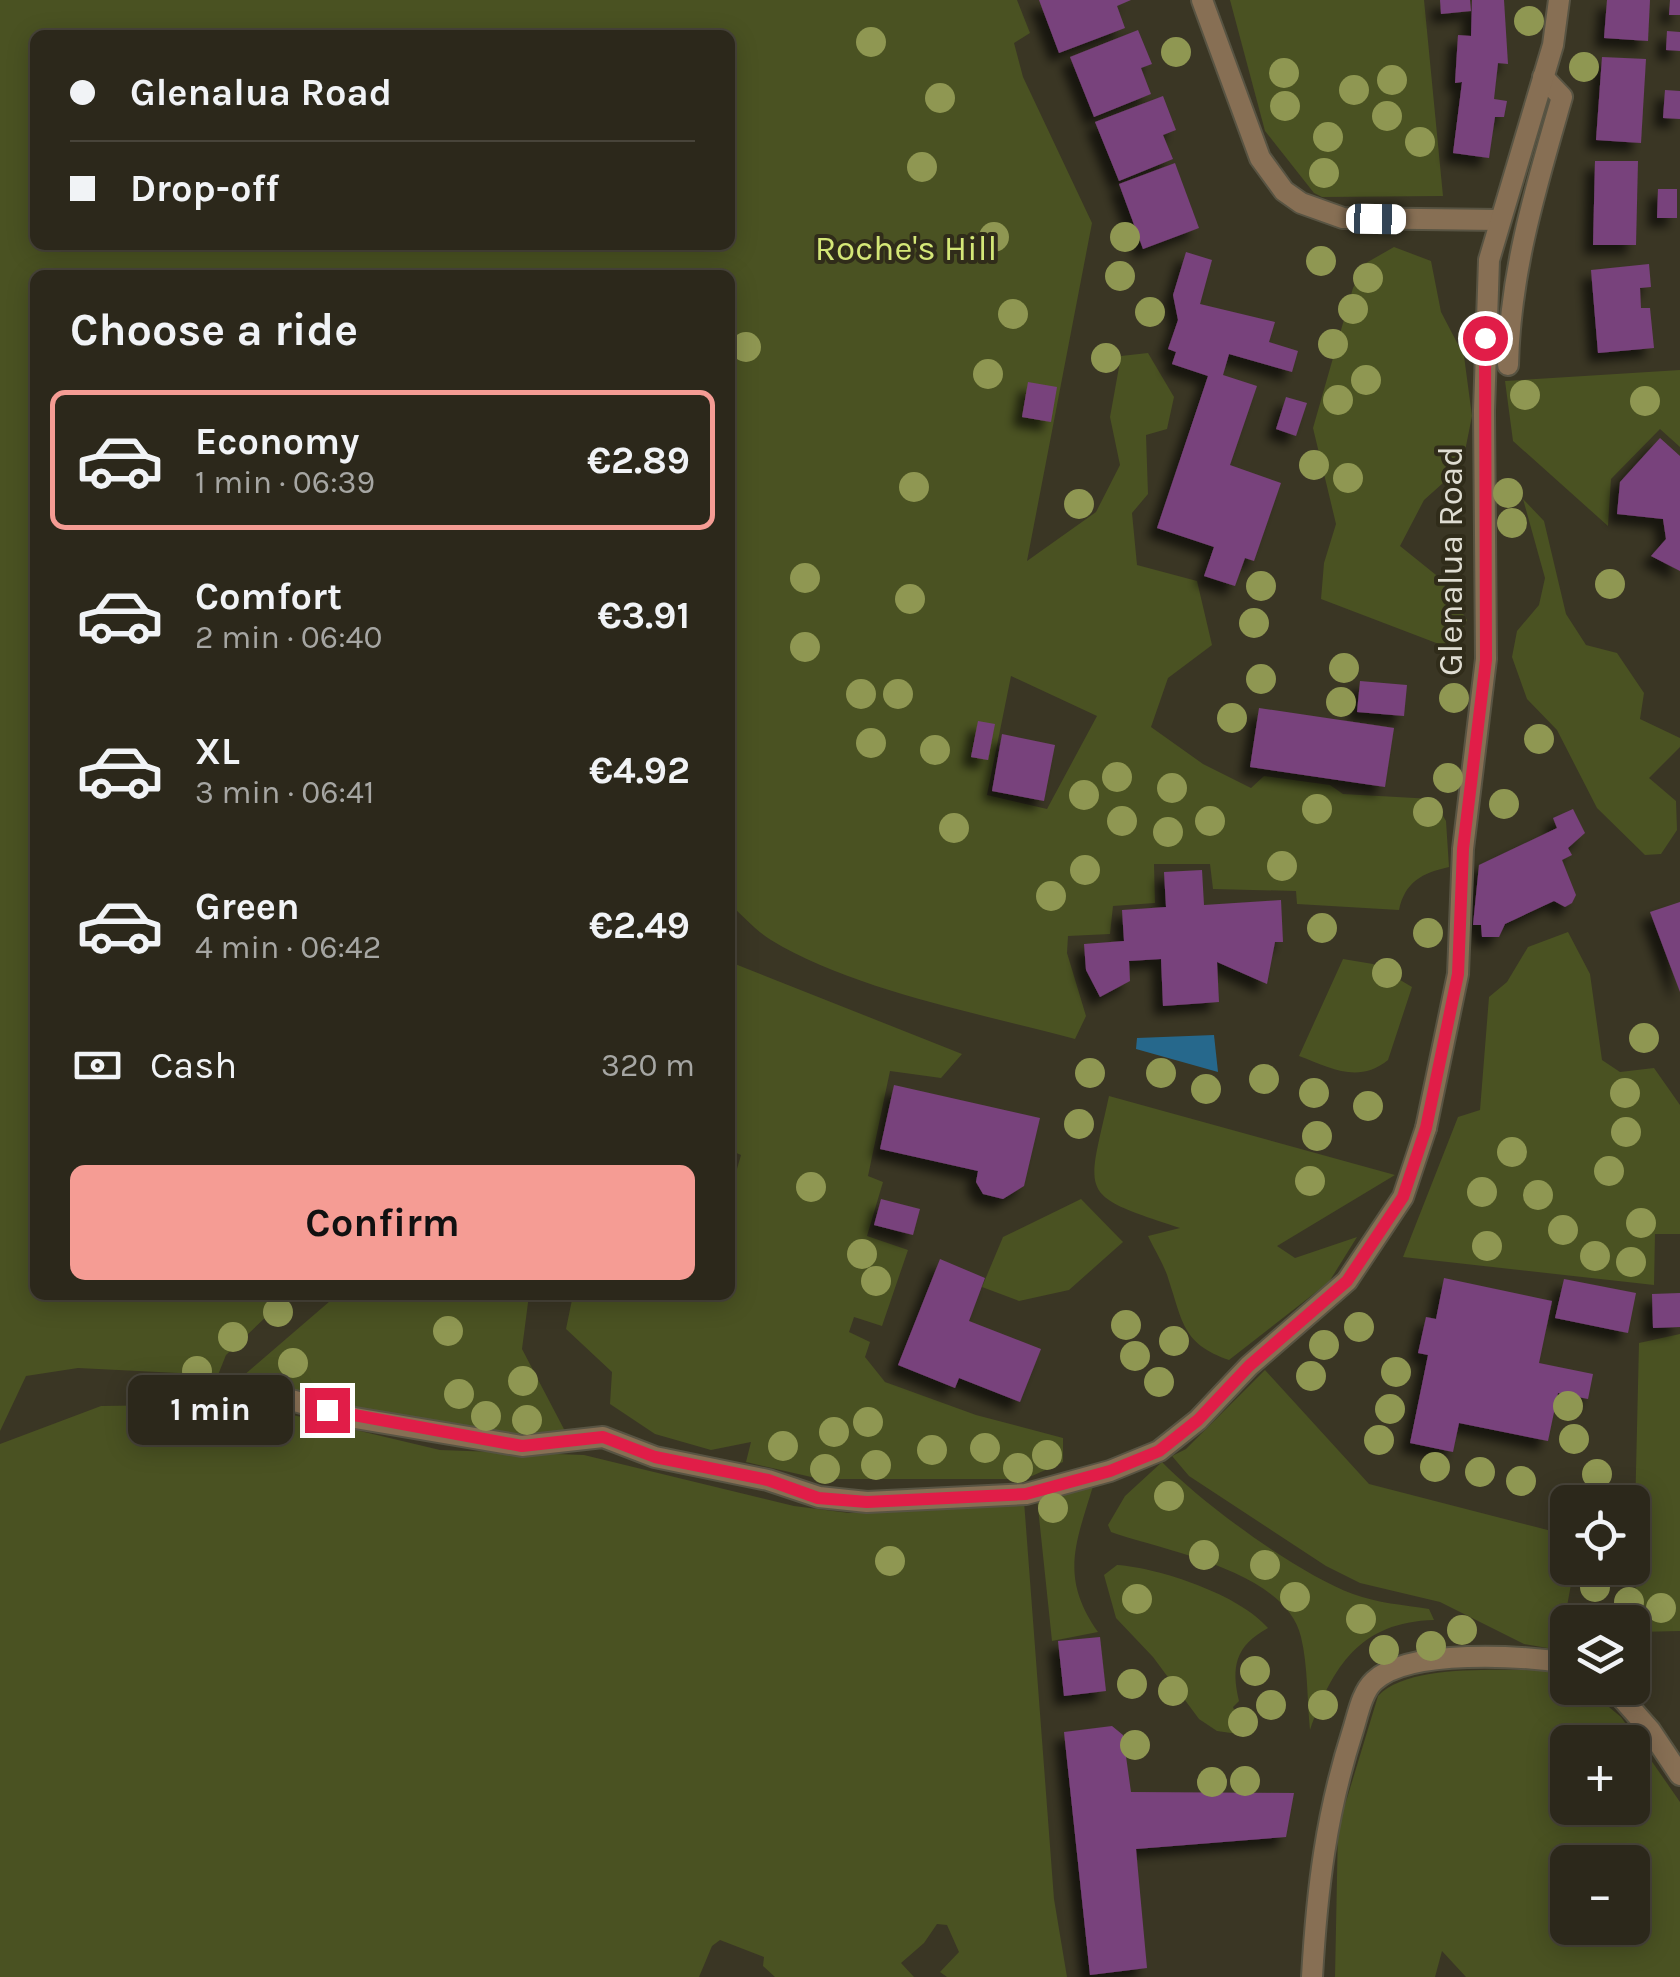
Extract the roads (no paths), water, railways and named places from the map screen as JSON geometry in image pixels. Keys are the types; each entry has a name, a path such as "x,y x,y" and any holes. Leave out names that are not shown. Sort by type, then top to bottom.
{"street":[{"path":"1202,0 1260,158 1284,191 1301,203 1343,218 1500,220"},
{"name":"Glenalua Road","path":"164,1386 238,1385 356,1418 522,1446 603,1437 655,1457 768,1480 818,1498 867,1502 1026,1494 1110,1471 1159,1451 1198,1420 1249,1366 1347,1281 1403,1197 1426,1128 1458,974 1463,849 1486,660 1486,300 1500,220 1543,78 1560,0"},
{"path":"1508,365 1519,249 1562,97 1543,78"},
{"path":"1312,1977 1322,1845 1349,1744 1366,1691 1374,1680 1388,1672 1431,1661 1523,1656 1550,1660"},
{"path":"1628,1705 1680,1775"}],"water":[{"path":"1214,1035 1218,1072 1136,1049 1137,1038"}],"park label":[{"name":"Roche's Hill","path":"906,248"}]}
